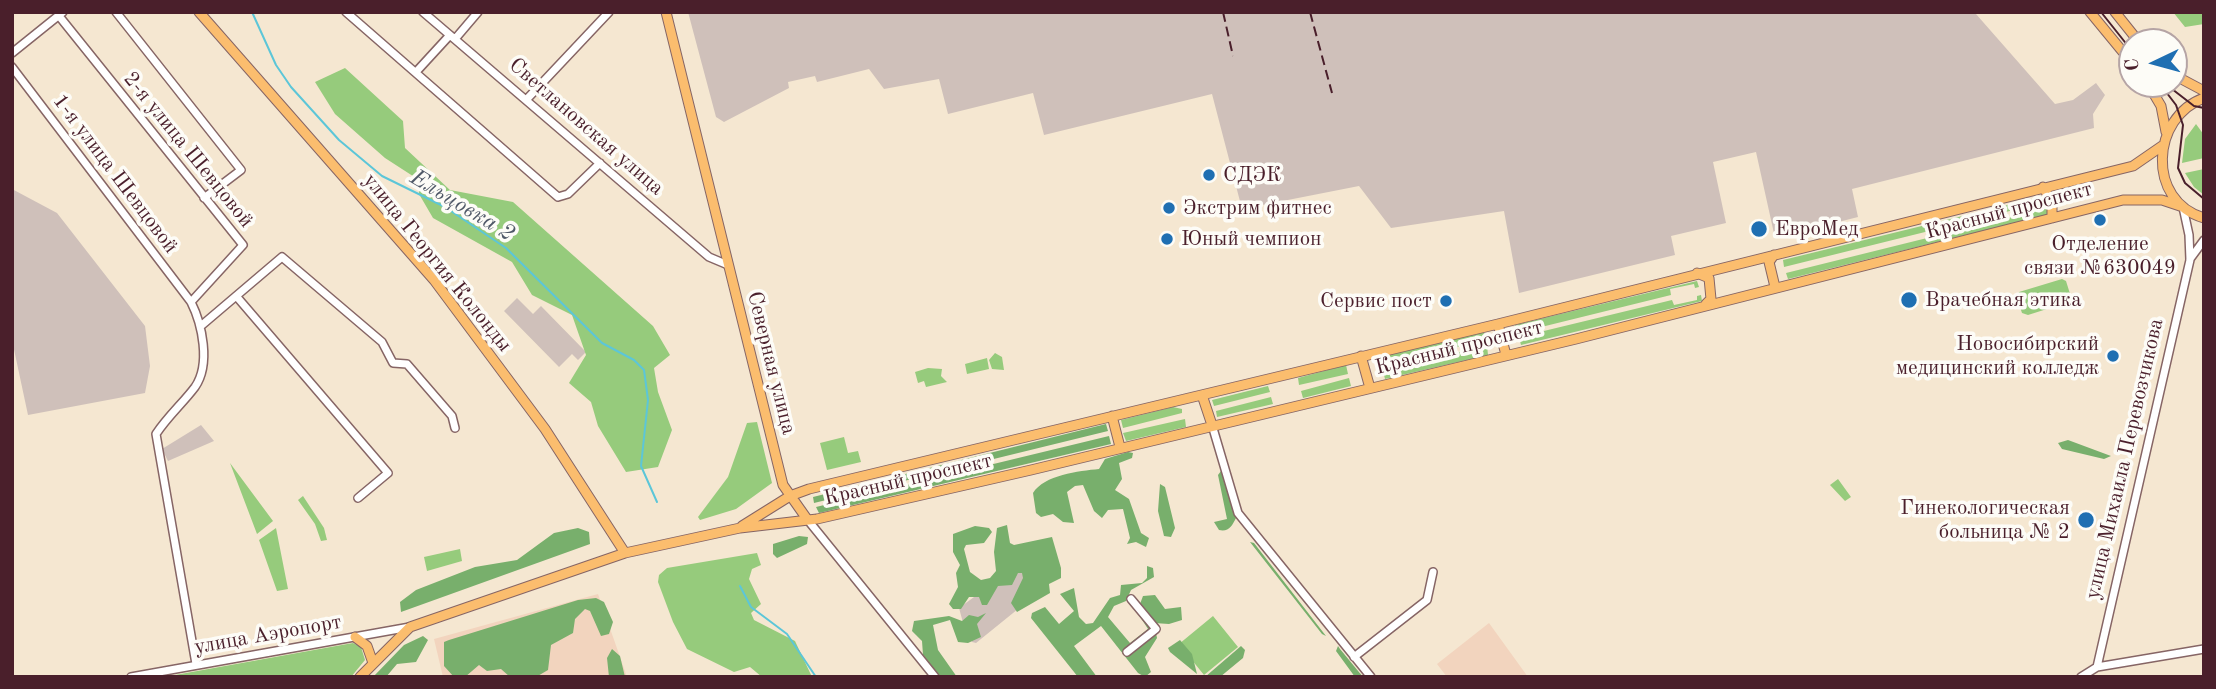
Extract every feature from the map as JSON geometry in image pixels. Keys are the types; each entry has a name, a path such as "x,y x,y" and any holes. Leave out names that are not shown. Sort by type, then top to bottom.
{"main road":[{"name":"улица Георгия Колонды","path":"198,12 435,281 545,429 625,553"},
{"name":"Северная улица","path":"666,12 783,485 807,519"},
{"path":"2090,12 2118,47"},
{"path":"2115,12 2128,28"},
{"path":"2188,82 2204,91"},
{"path":"2156,98 2161,106 2166,132"},
{"path":"2204,98 2178,114 2166,132 2162,145 2164,179 2183,207 2204,218"},
{"name":"Красный проспект","path":"740,528 790,496 817,487 1498,324 2133,166 2162,145"},
{"path":"2043,187 2052,202 2052,218"},
{"name":"Красный проспект","path":"410,627 625,553 740,528 807,519 1120,447 1506,355 2132,198 2162,200 2183,207"},
{"path":"1774,255 1769,262 1774,287"},
{"path":"1697,273 1709,278 1712,287 1711,299 1704,305"},
{"path":"1498,324 1506,355"},
{"path":"1362,356 1370,388"},
{"path":"1202,395 1212,425"},
{"path":"1112,416 1120,447"},
{"path":"360,677 410,627"},
{"path":"355,637 367,646 373,663"}],"street":[{"path":"116,12 241,170 204,198"},
{"path":"346,12 558,197 568,194 600,163"},
{"name":"Светлановская улица","path":"423,12 709,257 728,265"},
{"path":"416,72 478,12"},
{"path":"527,99 609,12"},
{"path":"12,53 61,14"},
{"name":"2-я улица Шевцовой","path":"61,14 243,245 191,302"},
{"name":"1-я улица Шевцовой","path":"12,67 191,302 202,325"},
{"path":"2183,207 2189,235 2190,260"},
{"path":"2190,260 2204,240"},
{"path":"197,664 156,434 168,416 196,386 201,368 202,325 282,257 382,342 393,363 407,364 452,416 455,428"},
{"name":"улица Михаила Перевозчикова","path":"2097,667 2190,260"},
{"path":"237,297 388,473 358,498"},
{"path":"1212,425 1238,513 1370,677"},
{"name":"Северная улица","path":"807,519 935,677"},
{"path":"1354,657 1427,600 1433,572"},
{"path":"1127,652 1156,629 1131,599"},
{"name":"улица Аэропорт","path":"131,677 410,627"},
{"path":"2081,677 2097,667 2204,649"}],"shaded area":[{"path":"688,12 1978,12 1976,14 2055,104 2073,100 2096,83 2105,95 2093,114 2094,128 1852,189 1858,217 1775,238 1756,152 1713,162 1726,223 1671,236 1675,255 1519,293 1504,211 1391,228 1359,186 1242,209 1212,94 1044,135 1033,93 948,114 939,79 884,89 869,69 817,82 815,76 788,82 789,88 724,122 716,117"},
{"path":"12,189 57,213 145,326 150,366 145,393 28,415 12,340"},
{"path":"517,298 533,314 541,306 586,352 578,360 572,354 559,367 504,311"},
{"path":"201,425 214,441 168,461 162,449"},
{"path":"1022,562 1034,568 1018,609 976,643 972,642 965,630 959,608"},
{"path":"598,594 627,677 443,677 434,639"},
{"path":"1489,623 1528,677 1447,677 1437,664"}],"green space":[{"path":"2173,12 2204,12 2204,24 2185,27"},
{"path":"345,68 403,121 405,148 450,190 513,202 653,326 670,355 654,368 658,392 672,430 658,467 626,472 598,426 591,402 569,383 586,355 572,315 532,295 512,262 433,218 419,194 419,180 385,158 335,114 315,82"},
{"path":"2196,124 2204,135 2204,158 2182,163 2185,139"},
{"path":"2204,169 2204,195 2194,187 2185,173"},
{"path":"2044,196 2046,202 1784,267 1783,260"},
{"path":"2048,208 2050,214 1788,279 1786,273"},
{"path":"2062,279 2066,281 2071,297 2069,302 2028,315 2022,313 2017,298 2019,292"},
{"path":"1697,281 1699,287 1695,288 1694,284 1670,289 1671,295 1517,333 1515,325"},
{"path":"1701,295 1702,301 1521,345 1519,337 1672,300 1674,305 1697,300 1697,296"},
{"path":"1484,332 1486,340 1381,366 1379,357"},
{"path":"1487,345 1488,355 1385,379 1383,371"},
{"path":"995,353 1002,357 1004,370 992,369 989,360"},
{"path":"987,358 989,369 967,374 965,364"},
{"path":"1346,365 1348,374 1299,385 1298,378"},
{"path":"928,368 942,369 941,376 947,382 926,387 924,381 918,383 915,372"},
{"path":"1349,378 1351,386 1303,398 1301,391"},
{"path":"1268,386 1270,392 1214,406 1212,400"},
{"path":"1271,397 1273,404 1217,417 1216,411"},
{"path":"1173,407 1182,409 1182,413 1123,428 1121,420"},
{"path":"1185,419 1186,427 1126,441 1123,433"},
{"path":"757,422 772,483 736,509 700,520 698,517 728,477 747,423"},
{"path":"1106,424 1108,431 814,503 813,497"},
{"path":"1109,436 1111,444 819,513 816,507"},
{"path":"844,437 848,453 858,451 861,462 827,470 820,443"},
{"path":"2068,440 2111,456 2104,459 2062,449 2058,443"},
{"path":"1133,453 1132,458 1119,463 1122,479 1115,490 1129,499 1141,533 1149,538 1146,547 1136,542 1127,544 1130,538 1123,509 1108,510 1102,518 1094,511 1083,485 1075,486 1067,492 1074,523 1063,522 1053,514 1041,517 1036,513 1033,493 1045,482 1063,475 1099,469 1105,459"},
{"path":"230,463 273,521 257,534"},
{"path":"1221,471 1236,518 1230,528 1225,530 1219,530 1214,522 1227,519 1218,475"},
{"path":"1838,479 1851,497 1845,501 1830,485"},
{"path":"1160,484 1165,487 1175,528 1171,537 1164,536 1158,511"},
{"path":"303,496 324,528 327,540 321,541 315,524 298,500"},
{"path":"1007,525 1010,543 1014,545 1052,537 1061,568 1061,578 1049,584 1050,593 1017,612 1011,603 1023,578 1022,573 1018,573 1012,585 998,586 987,605 982,605 979,597 969,597 961,609 953,609 949,604 958,587 956,573 960,565 953,552 953,534 975,526 989,528 992,532 984,543 966,545 964,549 970,572 981,580 990,578 996,571 994,552 997,528"},
{"path":"276,528 288,589 277,591 259,540"},
{"path":"578,528 589,532 590,544 401,612 400,602 416,590 475,567 517,560 554,533"},
{"path":"799,536 808,537 807,544 777,558 773,554 773,544"},
{"path":"1250,542 1254,543 1326,636 1322,634"},
{"path":"460,549 462,561 427,571 424,557"},
{"path":"757,553 761,565 752,569 749,579 761,604 751,613 754,620 795,641 812,677 762,677 750,667 734,672 687,649 673,622 658,582 659,575 667,568"},
{"path":"1147,566 1153,568 1154,577 1131,590 1126,601 1114,606 1108,617 1130,643 1148,629 1137,612 1143,596 1155,595 1165,609 1181,607 1182,620 1169,624 1154,623 1157,638 1145,657 1151,672 1145,677 1138,673 1101,626 1074,646 1097,677 1078,677 1031,618 1032,613 1045,607 1059,624 1074,611 1060,594 1074,588 1079,617 1086,624 1093,623 1110,598 1120,595 1121,585 1142,583 1147,578"},
{"path":"596,598 604,602 613,622 609,634 601,636 590,611 585,609 575,619 573,633 551,645 548,670 536,677 510,677 501,669 487,671 479,665 465,677 454,677 444,666 444,642 578,600"},
{"path":"986,613 977,624 981,637 968,643 958,642 950,620 933,625 938,650 957,677 940,677 923,655 922,641 912,631 914,621 949,616 962,621 969,615 978,617"},
{"path":"1213,616 1238,647 1204,675 1179,644"},
{"path":"423,636 428,640 416,662 397,664 386,677 373,677 404,645"},
{"path":"1180,640 1192,654 1197,674 1168,648"},
{"path":"353,643 361,647 365,660 351,677 164,677"},
{"path":"1241,646 1245,650 1243,658 1220,677 1205,677"},
{"path":"1338,646 1363,677 1355,677 1336,651"},
{"path":"612,649 620,656 625,677 609,677 607,658"}],"waterway":[{"name":"Ельцовка 2","path":"252,12 276,65 291,87 339,140 382,176 445,207 506,248 602,343 634,360 644,370 648,400 641,466 657,502"},
{"name":"Ельцовка 2","path":"740,586 751,607 787,634 816,677"}],"tram line":[{"path":"2101,12 2118,33"},
{"path":"2171,98 2183,125 2178,168 2185,183 2204,199"},
{"path":"2184,98 2194,106 2204,108"}],"railway":[{"path":"1223,12 1233,56"},
{"path":"1310,12 1332,93"}],"place":[{"name":"СДЭК","path":"1209,175"},
{"name":"Экстрим фитнес","path":"1169,208"},
{"name":"Отделение связи №630049","path":"2100,220"},
{"name":"ЕвроМед","path":"1759,229"},
{"name":"Юный чемпион","path":"1167,239"},
{"name":"Врачебная этика","path":"1909,300"},
{"name":"Сервис пост","path":"1446,301"},
{"name":"Новосибирский медицинский колледж","path":"2113,356"},
{"name":"Гинекологическая больница № 2","path":"2086,520"}]}
